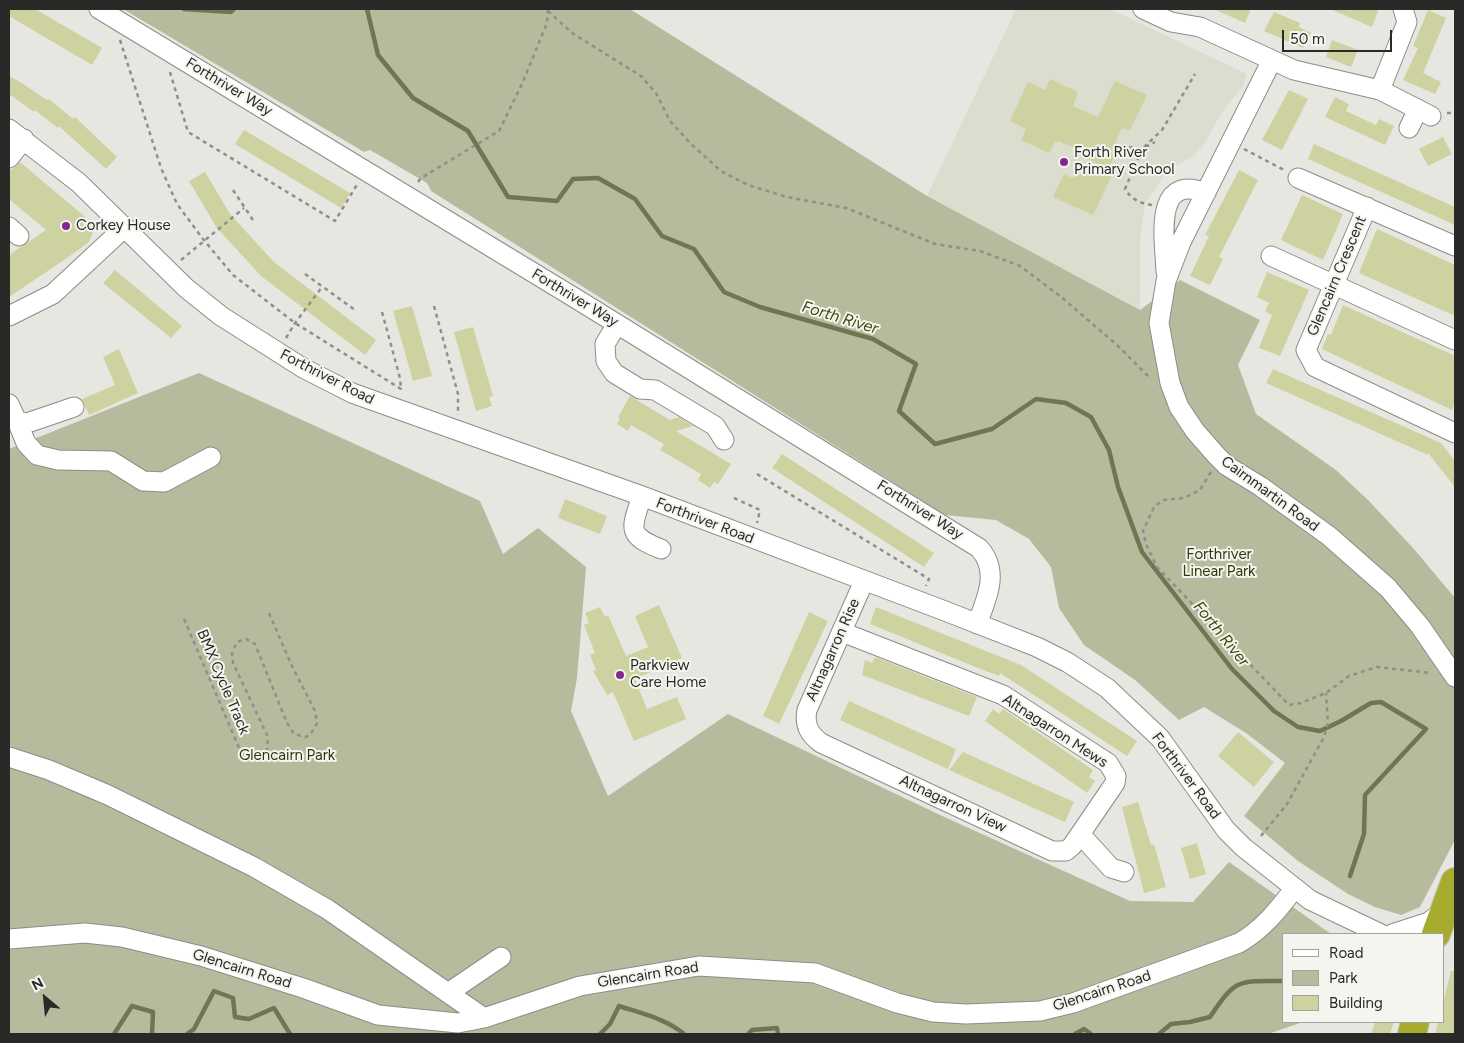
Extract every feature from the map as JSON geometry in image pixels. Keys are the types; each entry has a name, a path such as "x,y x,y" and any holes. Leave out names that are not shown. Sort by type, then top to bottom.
{"highway":[{"path":"1440,922 1455,882"}],"street":[{"name":"Forthriver Way","path":"99,9 617,324 979,548 990,563 992,573 977,624"},
{"path":"1143,9 1171,22 1200,27 1294,70 1380,90 1424,112 1409,128"},
{"path":"1380,90 1407,22 1403,9"},
{"name":"Cairnmartin Road","path":"1272,60 1181,242 1166,281 1159,323 1162,348 1170,383 1179,407 1195,432 1227,466 1260,486 1329,536 1388,588 1420,626 1455,677"},
{"path":"9,158 16,134"},
{"name":"Forthriver Road","path":"16,134 79,183 169,271 221,316 297,366 352,393 642,496 1037,647 1067,662 1107,688 1160,738 1226,830 1243,847 1310,900 1351,922 1378,933"},
{"path":"1298,178 1455,246"},
{"path":"1166,281 1164,214 1169,199 1186,188 1194,188 1206,193"},
{"name":"Glencairn Crescent","path":"1367,207 1306,350 1315,367 1455,433"},
{"path":"9,316 53,294 125,227"},
{"path":"1271,256 1455,340"},
{"path":"617,324 605,344 606,361 614,373 640,389 655,390 715,426 724,440"},
{"path":"9,404 26,443 37,456 58,460 111,460 144,481 164,482 211,457"},
{"path":"17,421 26,423 74,406"},
{"path":"642,496 632,526 634,533 638,539 661,550"},
{"name":"Altnagarron Rise","path":"821,743 809,732 805,718 864,581"},
{"name":"Altnagarron Mews","path":"842,632 1003,696 1108,763 1116,776 1115,783 1081,835"},
{"name":"Altnagarron View","path":"821,743 1052,851 1066,851 1081,835"},
{"path":"9,757 49,770 108,795 254,867 327,909 484,1018"},
{"path":"1081,835 1111,868 1124,872"},
{"name":"Glencairn Road","path":"9,939 84,933 122,937 201,956 303,988 378,1015 458,1023 484,1018 580,986 699,966 815,973 897,1003 933,1012 966,1014 1040,1011 1073,1003 1239,943 1254,934 1272,917 1294,889"},
{"path":"1395,933 1429,922 1440,922"},
{"path":"448,993 501,957"}],"path":[{"path":"418,182 421,178 499,131 522,84 547,23 548,10"},
{"path":"548,10 572,33 641,76 656,93 670,121 691,144 721,171 748,185 787,197 846,208 935,244 980,251 1020,266 1060,296 1117,345 1153,381"},
{"path":"118,21 120,45 161,168 177,204 203,239 234,275 295,324 401,389"},
{"path":"172,53 170,71 188,132 335,221 366,171"},
{"path":"1166,208 1139,202 1130,197 1125,189 1142,149 1162,130 1195,74"},
{"path":"1121,146 1142,149 1155,142"},
{"path":"1231,142 1298,178"},
{"path":"232,190 253,220"},
{"path":"169,271 203,239 244,208"},
{"path":"305,274 355,310"},
{"path":"295,324 322,287"},
{"path":"434,306 458,394 458,431"},
{"path":"382,312 400,378 402,412"},
{"path":"1213,466 1210,476 1200,490 1184,498 1163,500 1154,507 1143,531 1146,544 1157,567 1289,704 1301,703 1326,693 1349,676 1377,667 1433,673"},
{"path":"757,474 929,579 920,602"},
{"path":"734,498 760,510 752,539"},
{"name":"BMX Cycle Track","path":"184,619 240,750 248,759 252,760 263,757 268,743 267,735 233,663 232,653 237,642 246,639 255,644 287,723 294,734 305,737 310,735 317,723 315,711 269,613"},
{"path":"1262,836 1287,804 1324,737 1328,723 1326,693"}],"shaded area":[{"name":"Forth River Primary School","path":"1016,9 1110,9 1247,74 1243,87 1222,112 1204,145 1193,156 1167,171 1145,204 1140,239 1140,310 927,196"}],"green space":[{"name":"Forthriver Linear Park","path":"123,9 630,9 927,196 1140,310 1180,280 1260,320 1238,365 1256,414 1336,470 1368,500 1414,549 1455,598 1455,840 1420,907 1401,915 1375,907 1348,894 1298,861 1244,816 1285,763 1246,733 1204,707 1179,720 1135,680 1084,645 1059,608 1051,567 1029,539 996,520 945,515 431,191 427,183 370,150 364,152"},
{"name":"Glencairn Park","path":"199,373 480,501 503,554 538,528 586,567 577,678 571,711 608,796 728,714 940,815 1130,901 1193,902 1229,862 1330,933 1282,933 1282,1023 1300,1023 1268,1034 9,1034 9,449"}],"building":[{"path":"9,9 35,9 102,48 92,65 9,16"},
{"path":"1214,9 1251,9 1245,23"},
{"path":"1330,9 1379,9 1372,27"},
{"path":"1428,10 1446,18 1423,73 1441,82 1435,94 1403,80 1418,48 1413,46"},
{"path":"1274,12 1300,23 1299,27 1311,33 1303,48 1264,31"},
{"path":"1332,40 1358,50 1351,67 1326,57"},
{"path":"9,76 47,100 49,99 73,119 75,117 117,157 106,169 59,126 58,128 35,110 34,112 9,94"},
{"path":"1050,79 1078,92 1073,106 1098,117 1115,81 1147,95 1130,130 1122,128 1111,152 1115,154 1110,166 1115,169 1093,215 1053,197 1064,174 1072,178 1102,166 1080,155 1082,151 1058,141 1057,143 1055,142 1049,153 1021,140 1026,129 1010,121 1028,82 1045,90"},
{"path":"1289,90 1308,99 1282,150 1262,140"},
{"path":"1335,97 1349,104 1346,111 1376,125 1379,119 1394,126 1385,145 1325,117"},
{"path":"244,130 350,193 341,208 235,144"},
{"path":"1443,137 1452,154 1428,166 1419,149"},
{"path":"1314,144 1455,207 1455,225 1308,159"},
{"name":"Corkey House","path":"20,162 83,215 90,222 93,232 89,242 9,297 9,255 46,230 9,199 9,172"},
{"path":"1239,170 1258,180 1219,257 1223,259 1210,285 1190,276 1209,236 1205,235"},
{"path":"205,172 230,214 274,262 376,340 365,355 261,276 217,228 189,181"},
{"path":"1302,195 1343,214 1323,260 1281,240"},
{"path":"1377,229 1455,265 1455,316 1359,273"},
{"path":"115,270 182,326 171,338 103,283"},
{"path":"1267,272 1309,290 1280,356 1259,348 1272,315 1265,312 1269,303 1257,297"},
{"path":"1343,305 1455,356 1455,402 1452,410 1322,349 1328,334 1331,335"},
{"path":"412,306 432,376 413,381 393,311"},
{"path":"473,327 493,396 489,397 492,406 476,411 454,332"},
{"path":"119,349 138,393 89,415 82,399 115,385 103,357"},
{"path":"1273,369 1441,443 1455,461 1455,487 1428,453 1428,455 1266,383"},
{"path":"630,396 670,420 679,417 693,426 676,431 731,464 718,484 714,482 710,488 698,480 701,474 660,450 664,444 631,425 628,431 617,424 620,418 618,417"},
{"path":"782,454 934,553 924,567 772,468"},
{"path":"565,499 607,516 600,534 558,518"},
{"name":"Parkview Care Home","path":"659,605 682,658 635,679 647,709 677,697 686,719 634,741 613,692 607,695 593,671 596,670 590,655 595,653 584,625 589,623 585,613 600,607 605,617 608,615 626,656 648,647 635,616"},
{"path":"876,607 1021,665 1137,741 1127,756 1000,673 999,676 870,624"},
{"path":"809,612 828,621 779,724 763,716"},
{"path":"875,657 977,697 969,716 862,675 865,660 872,663"},
{"path":"849,701 956,749 948,769 840,720"},
{"path":"993,709 999,714 1003,709 1093,770 1089,777 1095,781 1087,793 985,721"},
{"path":"1238,732 1274,762 1254,787 1218,756"},
{"path":"963,752 1074,802 1065,822 949,770"},
{"path":"1138,802 1151,845 1154,844 1166,887 1144,893 1122,807"},
{"path":"1197,843 1206,874 1190,879 1181,848"},
{"path":"1451,971 1455,971 1455,1034 1435,1034 1438,1023 1444,1023 1444,999"},
{"path":"1375,1023 1394,1023 1390,1034 1371,1034"}],"waterway":[{"name":"Forth River","path":"184,9 231,12 234,9"},
{"name":"Forth River","path":"367,9 378,55 413,98 468,131 508,197 557,201 573,179 598,178 635,199 662,236 694,249 724,292 760,307 873,339 916,364 899,411 935,444 992,429 1036,399 1066,403 1091,417 1109,450 1118,487 1142,552 1232,669 1274,711 1298,727 1320,731 1371,703 1381,702 1426,729 1365,795 1364,834 1350,876"},
{"path":"1159,1034 1171,1024 1210,1017 1226,995 1239,984 1256,981 1282,981"},
{"path":"187,1034 194,1029 214,991 233,998 235,1017 249,1019 274,1008 290,1034"},
{"path":"114,1034 132,1006 153,1012 152,1034"},
{"path":"600,1034 610,1024 619,1006 662,1020 684,1034"},
{"path":"748,1034 752,1030 777,1028 778,1034"},
{"path":"1075,1034 1084,1029 1091,1034"}],"place":[{"name":"Forth River Primary School","path":"1064,162"},
{"name":"Corkey House","path":"66,226"},
{"name":"Parkview Care Home","path":"620,675"}]}
